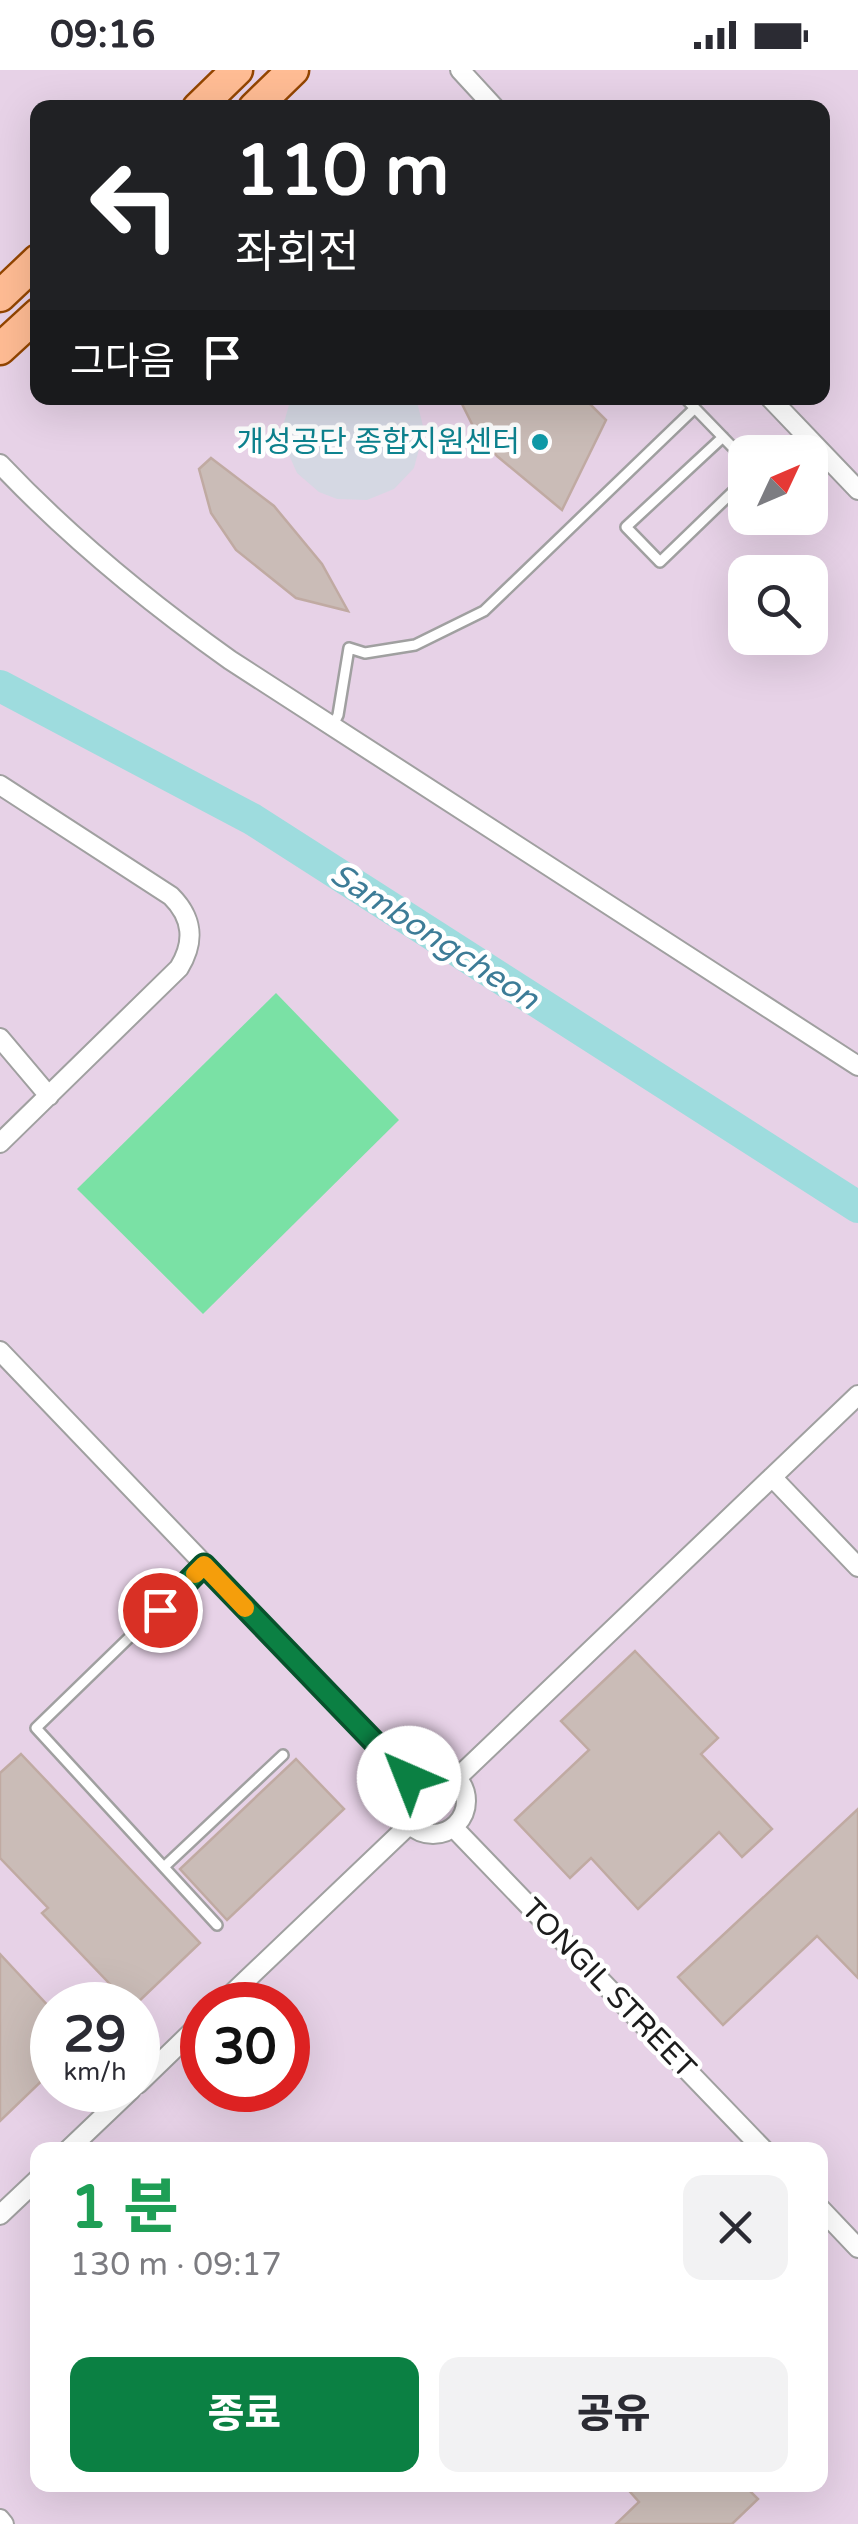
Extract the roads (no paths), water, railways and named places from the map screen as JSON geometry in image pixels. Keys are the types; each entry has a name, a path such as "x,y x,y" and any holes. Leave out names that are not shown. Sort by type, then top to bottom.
{"main road":[{"path":"206,100 237,70"},
{"path":"262,100 293,70"},
{"path":"0,296 30,268"},
{"path":"0,349 30,321"}],"street":[{"path":"460,70 488,100"},
{"path":"777,405 858,490"},
{"path":"0,464 60,527 139,596 332,726 858,1066"},
{"path":"0,786 171,896 188,920 188,954 179,968 0,1142"},
{"path":"0,1038 49,1096"},
{"path":"0,1350 409,1778"},
{"path":"457,1778 858,1395"},
{"path":"772,1477 858,1566"},
{"path":"433,1768 457,1778 466,1804 453,1827 431,1834 410,1824 400,1802 409,1778 433,1768"},
{"path":"244,1982 410,1824"},
{"name":"TONGIL STREET","path":"453,1827 756,2142"},
{"path":"160,2063 180,2043"},
{"path":"76,2142 108,2112"},
{"path":"0,2215 30,2187"},
{"path":"828,2216 858,2248"}],"lane":[{"path":"692,405 728,442"},
{"path":"332,726 338,715 349,648 365,652 416,646 484,612 695,408"},
{"path":"723,437 626,527 660,562 728,496"},
{"path":"204,1565 36,1728 217,1925"},
{"path":"165,1866 283,1755"}],"waterway":[{"name":"Sambongcheon","path":"0,686 252,819 858,1207"}],"place":[{"name":"개성공단 종합지원센터","path":"540,442"}]}
